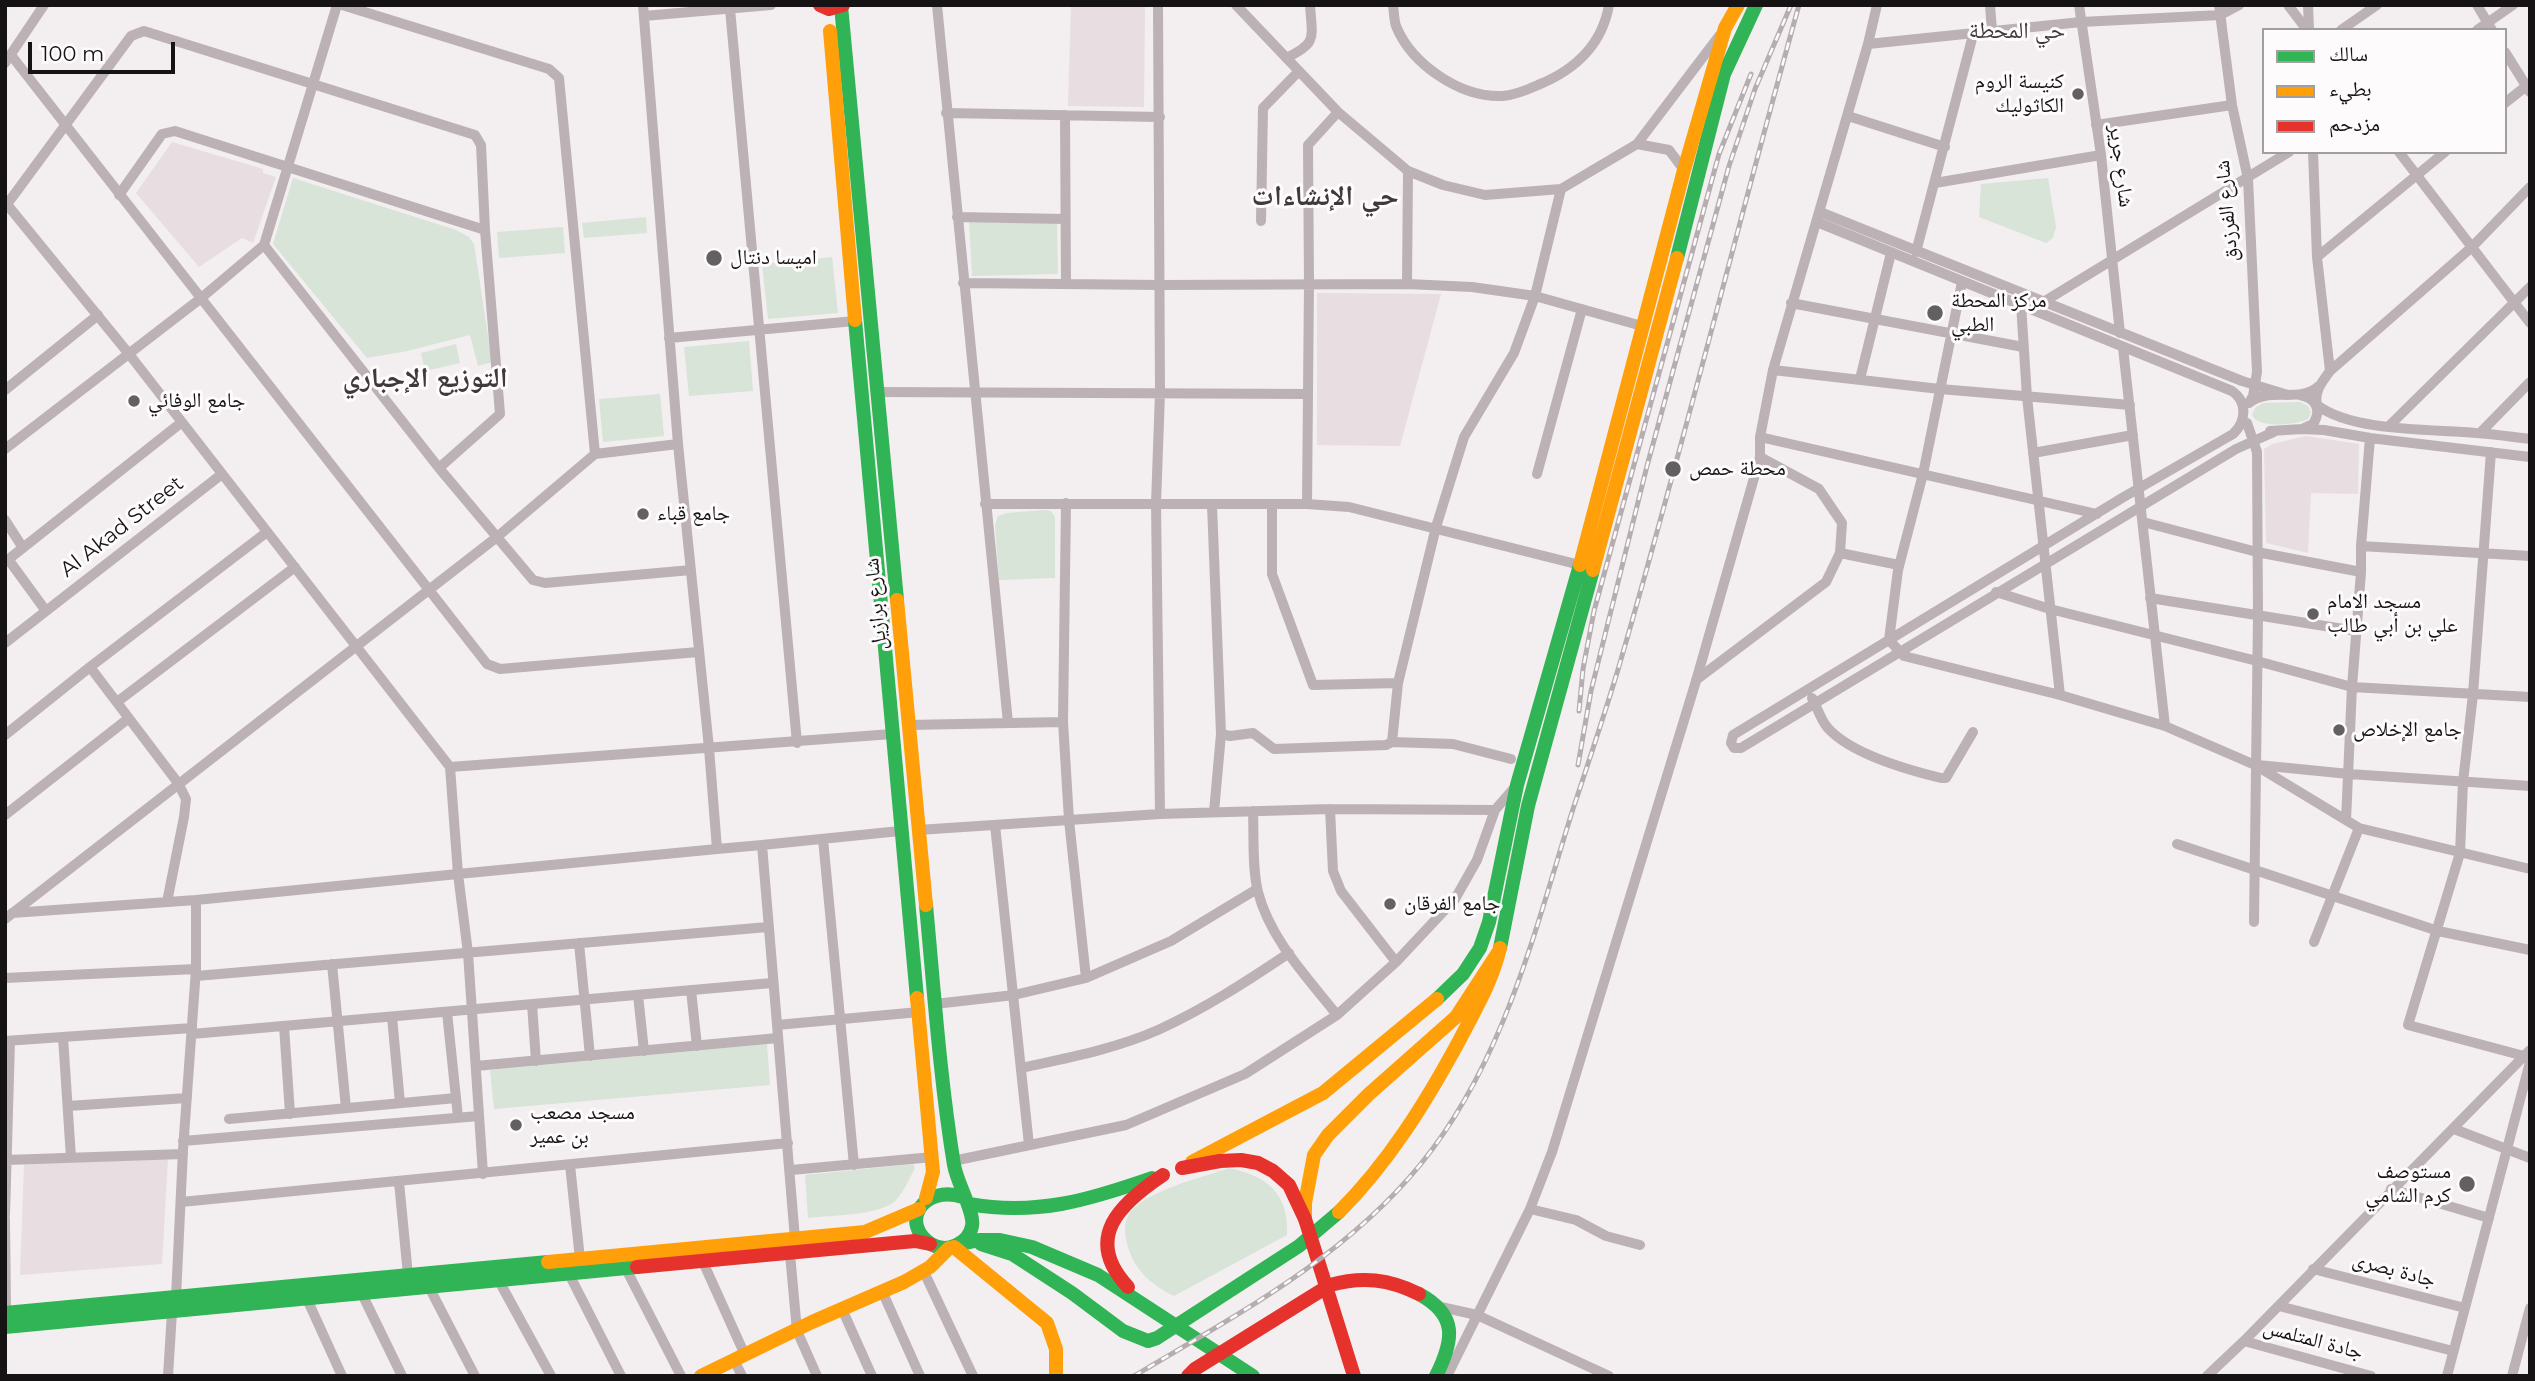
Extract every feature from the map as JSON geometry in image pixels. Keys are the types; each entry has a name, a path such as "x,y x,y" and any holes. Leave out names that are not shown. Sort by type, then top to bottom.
{"main road":[{"path":"5,1327 703,1262 865,1232 944,1191 966,1200 1009,1211 1084,1201 1182,1168 1323,1093 1424,1013 1463,974 1480,948 1489,922 1517,785 1580,565 1642,326 1725,28 1738,5"},
{"path":"6,1312 580,1259 915,1241 955,1246 976,1243 1012,1254 1072,1293 1123,1331 1148,1341 1157,1338 1299,1246 1362,1189 1390,1153 1437,1082 1489,985 1499,951 1528,806 1658,332 1724,74 1756,5"},
{"name":"شارع برازيل","path":"833,7 855,321 900,831 933,1157 933,1171 922,1204"},
{"name":"شارع برازيل","path":"833,7 878,392 935,1004 953,1161 966,1200"},
{"path":"1305,1219 1305,1203 1314,1155 1328,1135 1456,1017 1499,951"},
{"path":"1182,1168 1241,1160 1258,1163 1273,1171 1289,1185 1305,1219 1354,1371"},
{"path":"1144,1303 1118,1277 1110,1259 1108,1235 1114,1216 1126,1201 1163,1175"},
{"path":"701,1376 924,1272 969,1236 973,1214 966,1200"},
{"path":"922,1204 918,1229 930,1244"},
{"path":"955,1246 979,1240 1000,1240 1032,1247 1098,1275 1248,1374"},
{"path":"955,1246 1047,1323 1053,1332 1058,1356 1056,1376"},
{"path":"1189,1373 1330,1286 1348,1280 1375,1279 1423,1294 1438,1306 1447,1319 1449,1336 1446,1373"}],"street":[{"path":"44,5 8,59 119,195 486,664 500,669 698,652"},
{"path":"5,449 200,299 264,245 337,5"},
{"path":"342,5 549,69 559,78 595,454"},
{"path":"717,849 678,444 644,11 771,5"},
{"path":"937,5 1008,723"},
{"path":"1158,5 1160,393 1156,504 1160,814"},
{"path":"1236,5 1338,112 1408,171 1443,185 1485,195 1561,189 1637,144 1725,28"},
{"path":"1286,58 1306,49 1312,38 1310,5"},
{"path":"1393,5 1396,27 1418,59 1435,75 1481,94 1503,96 1523,92 1566,72 1584,57 1598,39 1609,5"},
{"path":"1446,1373 1530,1209 1552,1152 1696,681 1760,457 1760,437 1773,370 1848,116 1877,5"},
{"path":"1990,5 1992,31"},
{"name":"شارع جرير","path":"2079,5 2101,155 2120,333"},
{"path":"1868,44 2219,10 2238,5"},
{"path":"2288,5 2306,28"},
{"path":"2308,5 2308,28"},
{"path":"2343,28 2377,5"},
{"path":"2477,5 2490,26 2513,5"},
{"path":"730,9 797,743"},
{"name":"شارع الفرزدق","path":"1815,704 1741,748 1732,746 1730,740 1733,735 2233,434 2246,419 2256,386 2257,372 2248,179 2232,105 2219,10"},
{"path":"439,468 500,414 481,145 475,135 144,31 131,36 6,205 130,354 450,767 458,874 468,953 483,1174"},
{"path":"1916,252 1973,35"},
{"path":"2507,55 2528,87 2507,102"},
{"path":"1261,221 1263,108 1298,72"},
{"path":"2096,125 2232,105"},
{"path":"1307,504 1308,145 1338,112"},
{"path":"946,113 1160,117"},
{"path":"1065,115 1066,284"},
{"path":"1848,116 1945,147"},
{"path":"119,195 162,134 176,131 485,230"},
{"path":"1637,144 1669,150 1685,170"},
{"path":"2045,301 2286,154"},
{"path":"2313,154 2317,257 2330,371"},
{"path":"2400,154 2530,323"},
{"path":"2317,257 2443,154"},
{"path":"1936,183 2101,155"},
{"path":"1407,284 1408,171"},
{"path":"2302,429 2309,427 2317,419 2315,394 2330,371 2472,247 2530,187"},
{"path":"1392,741 1398,683 1436,527 1464,437 1514,353 1535,296 1561,189"},
{"path":"957,217 1065,219"},
{"path":"1819,217 2045,301 2256,386 2288,395"},
{"path":"1819,217 1891,253 2232,391 2241,400 2257,452 2254,922"},
{"path":"264,245 439,468 533,580 545,583 691,570"},
{"path":"1860,379 1891,253"},
{"path":"1962,282 1923,474 1899,565 1889,640 1900,652 1904,656 2060,695 2165,726 2255,765 2359,828 2530,869"},
{"path":"963,283 1407,284 1472,287 1535,296 1642,326"},
{"path":"2388,427 2530,287"},
{"path":"1791,303 2023,347"},
{"path":"2021,304 2027,397 2060,695"},
{"path":"1536,474 1582,309"},
{"path":"5,390 98,315"},
{"path":"669,338 855,321"},
{"path":"2123,348 2165,726"},
{"path":"1773,370 1940,389 2130,405"},
{"path":"2257,372 2259,381 2272,392"},
{"path":"2480,433 2530,382"},
{"path":"2300,395 2309,393 2321,384"},
{"path":"878,392 1307,394"},
{"path":"2249,402 2262,396 2300,395 2307,396 2326,412 2388,427 2530,439"},
{"path":"2246,419 2258,430 2274,432"},
{"path":"46,611 7,561 182,422"},
{"path":"1815,704 2254,439 2274,432 2324,430 2530,457"},
{"path":"2257,452 2262,440 2274,432"},
{"path":"2033,453 2133,435"},
{"path":"1760,437 2097,514"},
{"path":"2346,820 2352,687 2370,438"},
{"path":"8,915 497,537 595,454 678,444"},
{"path":"2491,452 2473,694 2463,782 2460,853 2408,1025 2528,1058"},
{"path":"1696,681 1826,582 1840,553 1842,523 1819,489 1760,457"},
{"name":"Al Akad Street","path":"5,643 222,474"},
{"path":"985,503 1307,504 1349,507 1580,565"},
{"path":"1066,503 1062,722 1069,820 1086,978"},
{"path":"1212,505 1221,734 1214,812"},
{"path":"1272,505 1272,574 1313,685 1398,683"},
{"path":"5,520 23,548"},
{"path":"2143,522 2258,552 2361,572"},
{"path":"5,735 267,532"},
{"path":"2361,546 2530,556"},
{"path":"1840,553 1899,565"},
{"path":"117,702 295,567"},
{"path":"1978,586 2050,610 2352,687 2530,697"},
{"path":"2150,598 2356,631"},
{"path":"90,667 178,783 186,799 167,902"},
{"path":"1807,689 1827,727 1848,743 1877,758 1941,778 1946,778 1973,732"},
{"path":"5,815 129,718"},
{"path":"908,725 1062,722"},
{"path":"1221,734 1230,736 1253,733 1274,749 1374,746 1392,741 1453,744 1511,759"},
{"path":"450,767 892,734"},
{"path":"2255,765 2530,786"},
{"path":"953,1161 1126,1125 1245,1074 1337,1015 1396,962 1455,899 1477,860 1495,810 1517,785"},
{"path":"918,830 1214,812 1330,809 1495,810"},
{"path":"1330,809 1333,871 1337,881 1348,900 1396,962"},
{"path":"1253,811 1257,889 1265,911 1289,953 1337,1015"},
{"path":"995,825 1029,1145"},
{"path":"2314,943 2359,828"},
{"path":"8,915 196,900 900,831"},
{"path":"822,839 854,1164"},
{"path":"2177,844 2438,930 2530,950"},
{"path":"762,845 772,983 791,1170 797,1331 817,1376"},
{"path":"935,1004 1014,995 1086,978 1171,941 1257,889"},
{"path":"168,1376 172,1312 176,1297 183,1141 196,972 196,900"},
{"path":"5,978 196,972 332,964 768,926"},
{"path":"579,943 590,1056"},
{"path":"1021,1068 1084,1054 1156,1031 1222,998 1289,953"},
{"path":"332,964 346,1108"},
{"path":"6,1312 5,1148 8,1041 284,1026 772,983"},
{"path":"691,990 697,1045"},
{"path":"638,995 644,1051"},
{"path":"532,1004 536,1060"},
{"path":"447,1012 458,1117"},
{"path":"777,1025 919,1012"},
{"path":"392,1017 400,1103"},
{"path":"284,1026 290,1114"},
{"path":"62,1037 71,1158"},
{"path":"476,1066 778,1038"},
{"path":"2207,1376 2279,1306 2391,1189 2528,1058"},
{"path":"2447,1376 2528,1058"},
{"path":"68,1105 187,1098"},
{"path":"229,1119 456,1098"},
{"path":"183,1141 479,1115"},
{"path":"2454,1129 2530,1158"},
{"path":"181,1202 788,1143"},
{"path":"6,1160 183,1154"},
{"path":"791,1170 933,1157"},
{"path":"570,1165 580,1259"},
{"path":"399,1182 408,1275"},
{"path":"2391,1189 2489,1219"},
{"path":"1530,1209 1576,1220 1606,1236 1640,1245"},
{"path":"703,1262 739,1357 742,1376"},
{"path":"626,1269 681,1376"},
{"name":"جادة بصرى","path":"2313,1269 2465,1308"},
{"path":"924,1272 974,1376"},
{"path":"569,1274 621,1376"},
{"path":"499,1281 551,1376"},
{"path":"429,1287 475,1376"},
{"path":"882,1291 920,1376"},
{"path":"362,1294 402,1376"},
{"path":"307,1299 342,1376"},
{"path":"1438,1306 1477,1315 1609,1376"},
{"path":"2279,1306 2453,1351"},
{"path":"2512,1376 2530,1308"},
{"path":"842,1309 872,1376"},
{"name":"جادة المتلمس","path":"2244,1341 2354,1374 2371,1376"}],"shaded area":[{"path":"1071,5 1145,5 1144,107 1068,106"},
{"path":"172,142 263,169 263,173 276,177 253,243 242,238 199,267 136,193"},
{"path":"1317,293 1441,294 1400,446 1317,445"},
{"path":"2306,436 2359,444 2358,494 2311,493 2308,553 2266,543 2264,449 2272,444"},
{"path":"168,1159 162,1264 20,1275 24,1164"}],"green space":[{"path":"293,178 456,230 469,237 474,244 492,362 478,366 470,335 367,358 273,244"},
{"path":"2048,178 2056,227 2053,238 2046,243 1979,217 1981,184"},
{"path":"646,217 647,233 584,238 582,223"},
{"path":"969,221 1057,223 1058,274 972,276"},
{"path":"563,227 565,253 499,258 497,232"},
{"path":"832,257 838,313 768,319 762,264"},
{"path":"749,341 753,391 689,396 684,347"},
{"path":"456,344 460,363 425,371 421,353"},
{"path":"660,394 664,436 603,442 599,399"},
{"path":"2300,402 2308,406 2311,412 2308,419 2302,421 2269,424 2252,415 2255,408 2263,403"},
{"path":"1051,511 1055,517 1055,578 999,580 995,525 998,516"},
{"path":"767,1044 770,1085 494,1109 490,1070"},
{"path":"913,1164 915,1168 904,1190 887,1206 866,1212 808,1218 805,1175"},
{"path":"1229,1168 1265,1182 1280,1197 1287,1220 1287,1235 1174,1296 1152,1282 1135,1263 1126,1239 1126,1219 1135,1207 1159,1192"}],"railway":[{"path":"1578,765 1591,691 1647,466 1729,166 1755,89 1791,5"},
{"path":"1134,1376 1286,1283 1323,1257 1390,1199 1420,1165 1449,1125 1495,1040 1530,949 1617,673 1799,5"},
{"path":"1579,711 1583,669 1594,611 1719,154 1751,74"}],"traffic: fast":[{"path":"1677,258 1724,74 1756,5"},
{"path":"841,6 897,600"},
{"path":"855,320 917,998"},
{"path":"1437,999 1463,974 1480,948 1489,922 1517,785 1580,565"},
{"path":"1500,948 1528,806 1593,570"},
{"path":"926,905 949,1133 954,1165 972,1220 970,1232 962,1242 944,1248 931,1244 917,1226 920,1208 937,1196 949,1194 963,1197"},
{"path":"969,1204 1017,1208 1062,1204 1152,1178"},
{"path":"981,1244 1012,1254 1072,1293 1123,1331 1148,1341 1157,1338 1299,1246 1339,1212"},
{"path":"961,1244 979,1240 1000,1240 1032,1247 1098,1275 1253,1376"},
{"path":"5,1313 548,1262"},
{"path":"5,1327 637,1267"},
{"path":"1419,1294 1441,1311 1449,1329 1446,1351 1436,1376"}],"traffic: slow":[{"path":"1580,565 1684,170 1725,28 1738,5"},
{"path":"830,31 855,320"},
{"path":"1593,570 1677,258"},
{"path":"897,600 926,905"},
{"path":"1339,1212 1390,1152 1433,1086 1482,996 1500,948"},
{"path":"1305,1219 1305,1203 1314,1155 1328,1135 1369,1094 1456,1017 1499,951"},
{"path":"917,998 933,1172 926,1198"},
{"path":"1192,1162 1323,1093 1437,999"},
{"path":"548,1262 865,1232 919,1209"},
{"path":"954,1247 1047,1323 1056,1349 1056,1376"},
{"path":"701,1376 812,1322 904,1282 930,1267 949,1248"}],"traffic: jam":[{"path":"820,5 829,9 843,5"},
{"path":"1182,1168 1241,1160 1258,1163 1273,1171 1289,1185 1305,1219 1354,1376"},
{"path":"1128,1287 1108,1253 1108,1237 1112,1223 1133,1197 1163,1175"},
{"path":"637,1267 915,1241 930,1244"},
{"path":"1188,1376 1195,1369 1330,1285 1353,1280 1375,1280 1419,1294"}],"place":[{"name":"كنيسة الروم الكاثوليك","path":"2078,94"},
{"name":"اميسا دنتال","path":"714,258"},
{"name":"مركز المحطة الطبي","path":"1935,313"},
{"name":"جامع الوفائي","path":"134,401"},
{"name":"محطة حمص","path":"1673,469"},
{"name":"جامع قباء","path":"643,514"},
{"name":"مسجد الامام علي بن أبي طالب","path":"2313,614"},
{"name":"جامع الإخلاص","path":"2339,730"},
{"name":"جامع الفرقان","path":"1390,904"},
{"name":"مسجد مصعب بن عمير","path":"516,1125"},
{"name":"مستوصف كرم الشامي","path":"2467,1184"}],"district":[{"name":"حي المحطة","path":"2017,31"},
{"name":"حي الإنشاءات","path":"1325,197"},
{"name":"التوزيع الإجباري","path":"425,379"}]}
